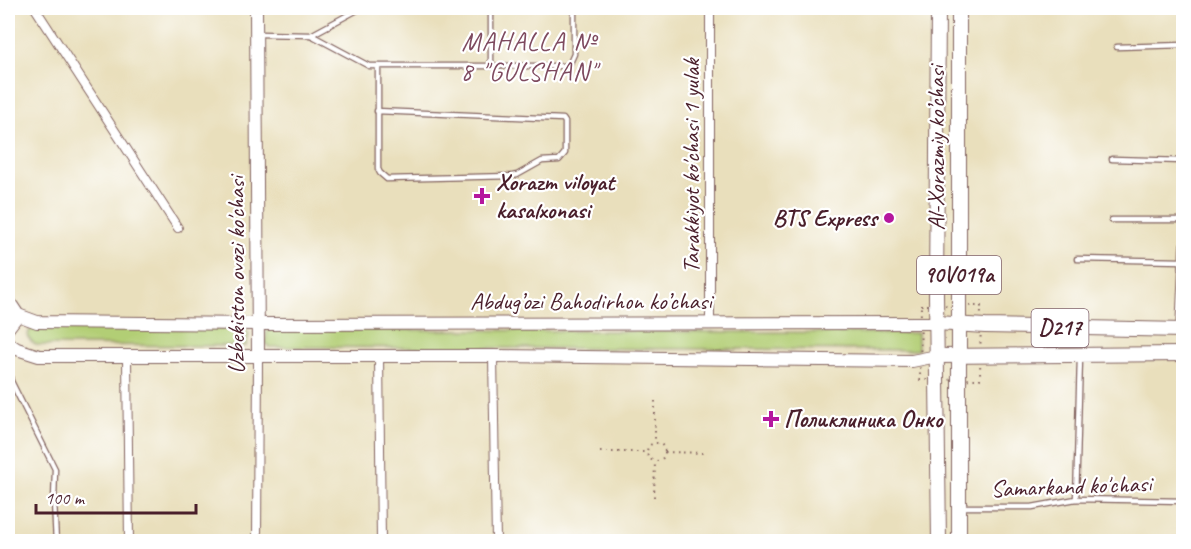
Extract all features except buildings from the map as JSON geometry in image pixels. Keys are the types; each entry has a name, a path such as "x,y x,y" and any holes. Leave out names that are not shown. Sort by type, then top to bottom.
{"main road":[{"name":"Uzbekiston ovozi ko'chasi","path":"256,8 258,357"},
{"name":"Al-Xorazmiy ko’chasi","path":"938,8 939,542"},
{"name":"Al-Xorazmiy ko’chasi","path":"959,8 959,542"},
{"path":"8,300 18,315 8,328"},
{"name":"Abdug’ozi Bahodirhon ko’chasi","path":"18,315 37,322 937,323 1182,331"},
{"path":"8,343 17,349 39,356 493,356 920,360 937,356"},
{"name":"D217","path":"937,356 1184,354"}],"street":[{"path":"35,8 178,228"},
{"name":"Tarakkiyot ko'chasi 1 yulak","path":"710,8 710,324"},
{"path":"1182,331 1184,245"},
{"path":"379,356 381,542"},
{"path":"493,356 496,542"},
{"path":"127,357 129,542"},
{"name":"Uzbekiston ovozi ko'chasi","path":"257,542 258,357"}],"lane":[{"path":"311,35 361,8"},
{"path":"491,8 491,66"},
{"path":"256,34 311,35 361,63 378,66 564,66 569,65 574,54 574,8"},
{"path":"1117,47 1184,45"},
{"path":"377,111 563,119 565,122 565,153 559,160 542,162 517,175 387,179 378,169 377,111 378,66"},
{"path":"1112,159 1184,161"},
{"path":"1112,220 1184,220"},
{"path":"1077,259 1183,261"},
{"path":"1076,499 1080,355"},
{"path":"8,368 11,381 55,469 56,542"},
{"name":"Samarkand ko'chasi","path":"959,507 1032,507 1076,499 1184,501"}],"path":[{"path":"920,380 921,305"},
{"path":"980,379 981,306"},
{"path":"655,401 655,443"},
{"path":"8,425 12,423"},
{"path":"655,443 661,445 665,452 663,458 655,460 651,459 648,452 649,447 655,443"},
{"path":"600,452 648,452"},
{"path":"665,452 706,453"},
{"path":"654,497 655,460"},
{"path":"8,474 8,484"}],"green space":[{"path":"32,327 245,329 249,334 246,346 36,345 28,337"},
{"path":"271,329 918,333 918,350 269,347 265,343 267,331"}],"place":[{"name":"Xorazm viloyat kasalxonasi","path":"482,196"},
{"name":"BTS Express","path":"889,218"},
{"name":"Поликлиника Онко","path":"771,419"}],"district":[{"name":"MAHALLA № 8 \"GULSHAN\"","path":"529,56"}]}
